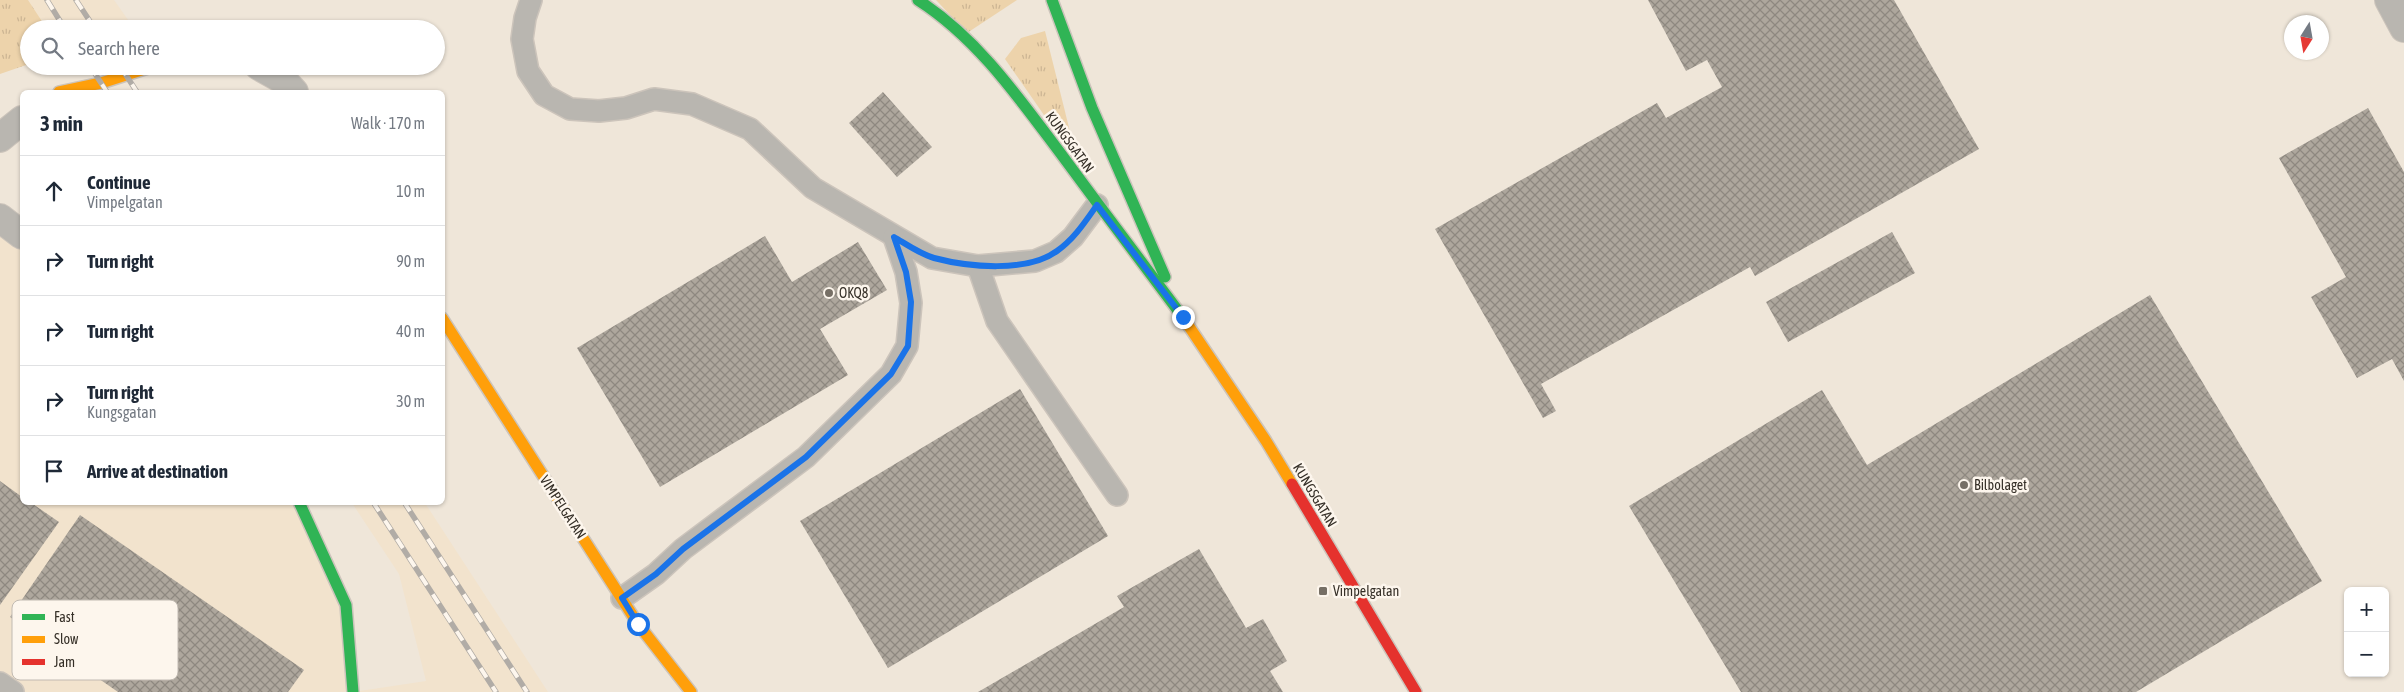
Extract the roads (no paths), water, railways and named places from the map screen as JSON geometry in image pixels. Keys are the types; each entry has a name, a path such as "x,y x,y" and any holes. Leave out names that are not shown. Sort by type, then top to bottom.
{"main road":[{"name":"KUNGSGATAN","path":"918,0 938,13 982,54 1035,120 1183,317 1266,442 1416,692"},
{"name":"KUNGSGATAN","path":"1052,0 1092,108 1183,317"},
{"path":"68,90 126,75"},
{"name":"VIMPELGATAN","path":"445,323 638,624 691,692"},
{"path":"300,505 346,605 353,692"}],"street":[{"path":"2389,0 2404,28"},
{"path":"275,75 282,79 292,90"},
{"path":"0,138 20,122"},
{"path":"0,218 20,233"}],"lane":[{"path":"531,0 525,18 522,39 528,70 544,95 570,109 599,111 626,108 654,99 692,104 750,129 813,188 932,258 978,266 1035,261 1056,252 1073,238 1097,205"},
{"path":"622,598 656,574 683,549 806,457 891,374 908,346 911,302 906,272 894,237"},
{"path":"978,266 997,321 1117,495"},
{"path":"0,683 13,692"}],"railway":[{"path":"47,0 59,20"},
{"path":"76,0 89,20"},
{"path":"96,75 106,90"},
{"path":"126,75 136,90"},
{"path":"375,505 496,692"},
{"path":"406,505 527,692"}],"place":[{"name":"OKQ8","path":"829,293"},
{"name":"Bilbolaget","path":"1964,485"},
{"name":"Vimpelgatan","path":"1323,591"}]}
